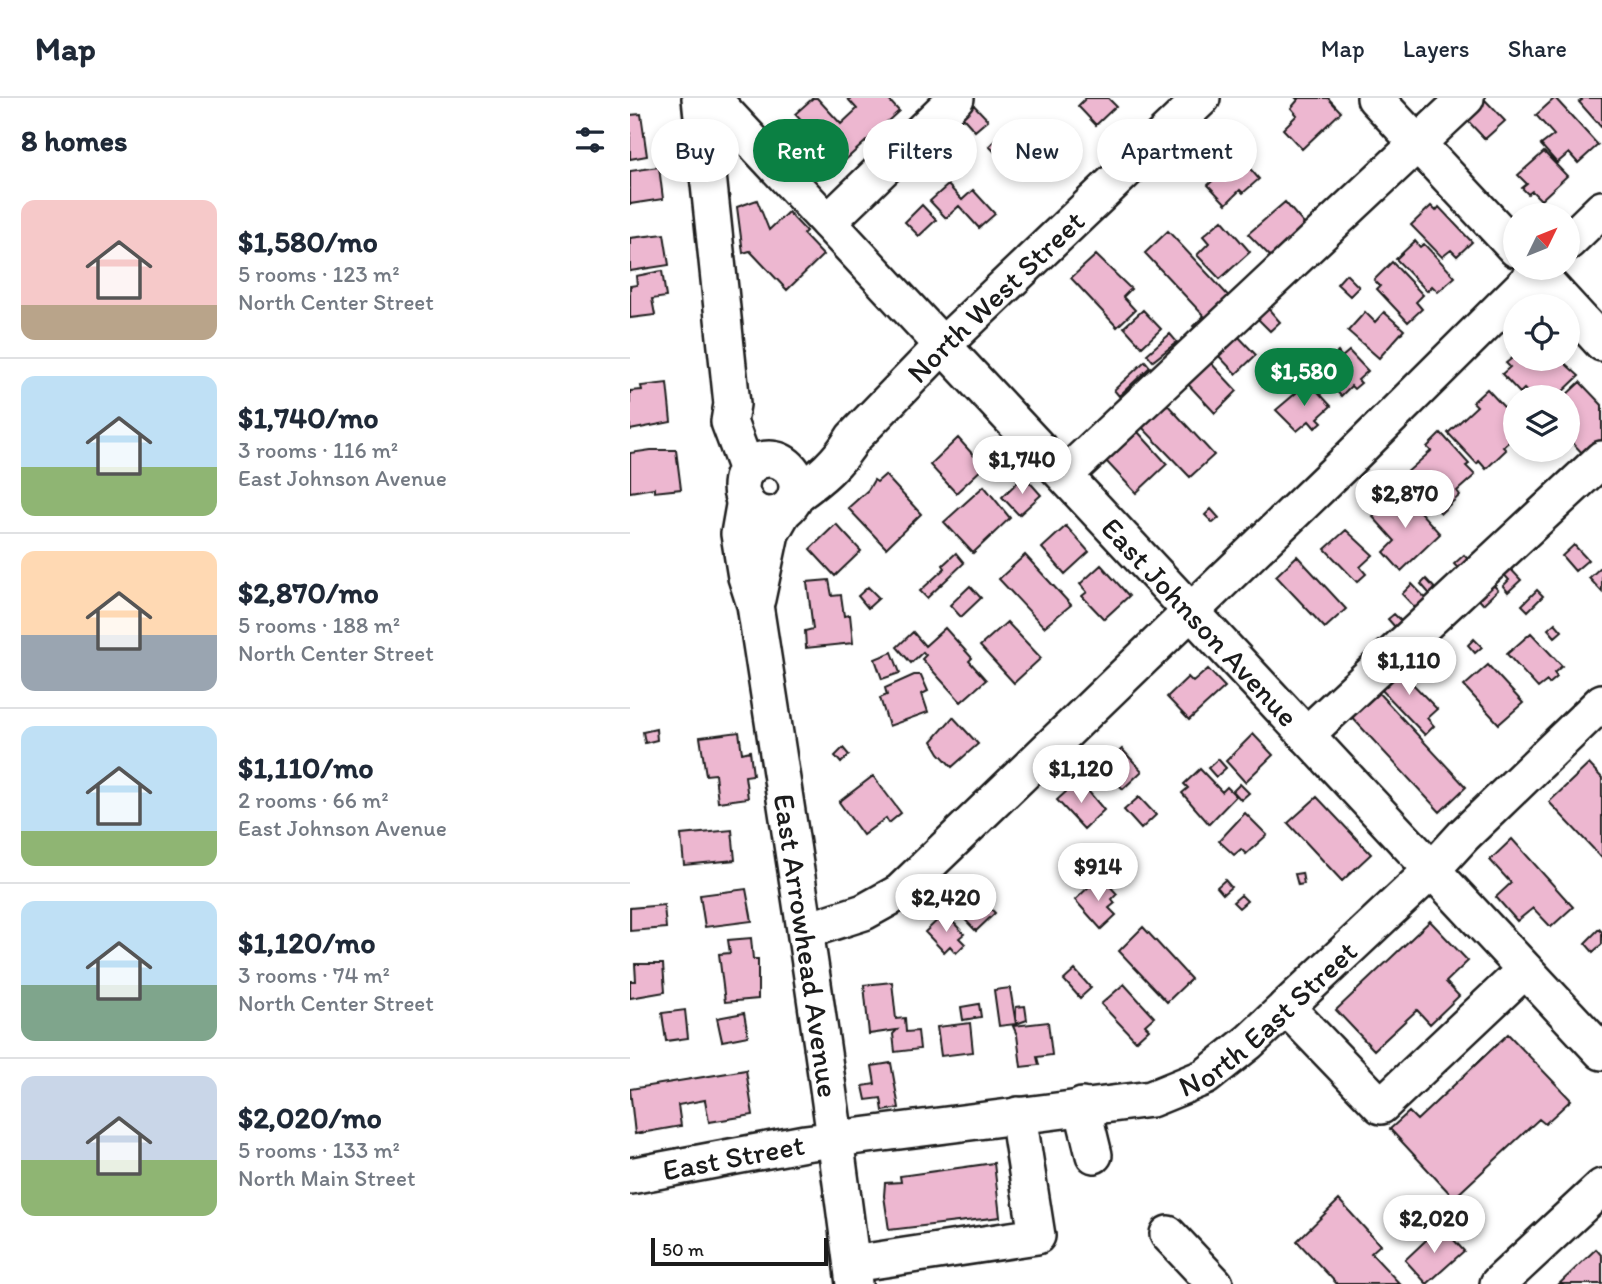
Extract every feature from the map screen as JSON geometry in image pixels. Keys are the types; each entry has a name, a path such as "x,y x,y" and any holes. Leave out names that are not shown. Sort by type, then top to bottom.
{"street":[{"path":"700,98 732,404 748,418 772,484"},
{"name":"East Johnson Avenue","path":"712,98 1602,1052"},
{"path":"828,222 956,98"},
{"name":"North West Street","path":"772,484 823,476 842,456 853,438 943,345 1202,98"},
{"path":"1375,98 1503,233"},
{"path":"1065,475 1466,98"},
{"path":"1580,230 1602,209"},
{"path":"814,928 864,912 900,892 1191,612 1516,280"},
{"path":"1546,280 1602,343"},
{"path":"1306,735 1602,459"},
{"name":"East Arrowhead Avenue","path":"772,484 771,533 755,605 837,1139 853,1274"},
{"name":"North East Street","path":"837,1139 1151,1099 1205,1077 1249,1042 1432,870 1464,835 1602,702"},
{"path":"1286,1007 1381,1106 1525,970"},
{"path":"1082,1107 1094,1155"},
{"path":"853,1274 1037,1236 1018,1115"},
{"name":"East Street","path":"630,1175 837,1139"},
{"path":"1498,1284 1598,1200"},
{"path":"1168,1234 1215,1284"}],"building":[{"path":"813,98 817,98 836,119 800,119 795,114"},
{"path":"847,98 887,98 899,111 890,119 863,119 863,144 849,157 849,119 846,119 857,109"},
{"path":"967,98 988,120 977,129 977,119 964,119 955,109"},
{"path":"1086,98 1108,98 1116,106 1102,119 1097,119 1096,125 1078,106"},
{"path":"1296,98 1328,98 1341,112 1302,149 1283,129 1297,115 1291,108 1298,100"},
{"path":"1555,98 1598,145 1578,163 1569,153 1557,163 1541,145 1554,135 1536,115"},
{"path":"1580,98 1602,98 1602,128 1579,102 1582,100"},
{"path":"1485,100 1505,121 1485,139 1466,119"},
{"path":"641,114 647,156 630,159 630,115"},
{"path":"1544,152 1567,176 1541,200 1532,191 1528,194 1522,188 1527,184 1518,175"},
{"path":"651,168 651,182 661,182 663,199 630,204 630,171"},
{"path":"1211,182 1256,182 1243,193 1240,190 1226,204 1208,185"},
{"path":"948,185 962,200 973,190 995,214 979,228 959,206 946,218 930,201"},
{"path":"757,200 769,230 788,212 806,231 803,234 823,255 787,290 750,251 743,253 737,207"},
{"path":"1285,202 1310,231 1276,262 1248,234"},
{"path":"922,205 936,220 919,236 905,222"},
{"path":"1431,206 1436,211 1439,207 1472,242 1457,256 1451,250 1442,257 1411,225"},
{"path":"1222,220 1250,252 1220,279 1197,255 1209,243 1203,236"},
{"path":"1168,231 1235,303 1201,335 1193,326 1204,316 1145,253"},
{"path":"664,234 669,265 630,271 630,238"},
{"path":"1415,241 1420,247 1424,244 1455,277 1438,292 1432,286 1427,291 1396,259"},
{"path":"1096,255 1131,289 1123,297 1135,310 1117,327 1071,278"},
{"path":"1392,262 1423,295 1416,302 1422,309 1408,322 1377,289 1380,286 1374,280"},
{"path":"662,271 666,297 652,299 655,315 630,318 630,286 637,285 636,276"},
{"path":"1346,274 1359,287 1350,296 1337,284"},
{"path":"1266,306 1280,322 1270,331 1255,316"},
{"path":"1143,310 1161,329 1142,347 1124,327"},
{"path":"1365,312 1375,322 1384,312 1404,330 1379,358 1348,331"},
{"path":"1170,334 1177,342 1153,361 1147,354"},
{"path":"1236,334 1256,355 1236,374 1216,353"},
{"path":"1349,351 1368,371 1358,380 1361,383 1354,389 1351,386 1341,396 1318,371 1338,352 1342,357"},
{"path":"1145,361 1150,367 1119,396 1114,390"},
{"path":"1209,361 1237,391 1215,413 1186,382"},
{"path":"1505,371 1573,371 1579,376 1570,385 1512,385 1502,374"},
{"path":"1309,382 1331,406 1318,418 1322,422 1315,428 1309,421 1297,431 1276,410"},
{"path":"1580,382 1602,405 1602,443 1584,455 1580,451 1580,385 1577,385"},
{"path":"667,383 671,422 630,430 630,391 642,390 641,386"},
{"path":"1487,389 1503,406 1503,453 1486,469 1479,461 1477,464 1448,433 1477,406 1473,402"},
{"path":"1164,401 1214,455 1190,477 1140,425"},
{"path":"1138,432 1167,464 1136,493 1106,461"},
{"path":"1441,433 1469,464 1466,466 1475,475 1457,491 1460,495 1441,513 1433,506 1430,509 1407,484 1411,480 1405,474 1431,451 1427,447"},
{"path":"958,438 984,467 956,493 930,465"},
{"path":"676,450 681,489 654,492 654,488 630,492 630,453"},
{"path":"885,475 921,514 886,548 848,508 868,490 874,480 877,482"},
{"path":"1024,476 1041,495 1019,515 1002,497"},
{"path":"984,486 1010,518 973,553 944,522"},
{"path":"1401,491 1440,534 1401,571 1384,552 1395,541 1373,517"},
{"path":"1211,509 1219,518 1213,523 1205,515"},
{"path":"836,524 861,551 835,576 810,549"},
{"path":"1066,526 1089,552 1065,574 1042,548"},
{"path":"1346,530 1373,555 1360,567 1366,574 1357,582 1325,549"},
{"path":"1574,545 1588,560 1575,571 1562,556"},
{"path":"956,553 964,563 927,598 920,591 945,568 943,565"},
{"path":"1025,555 1071,605 1044,627 999,579"},
{"path":"1464,555 1472,564 1462,573 1454,564"},
{"path":"1297,556 1346,609 1325,628 1276,576"},
{"path":"1506,564 1521,580 1508,592 1503,586 1509,580 1500,570"},
{"path":"1101,565 1129,596 1104,619 1082,596 1087,592 1080,584"},
{"path":"1602,566 1602,592 1589,578"},
{"path":"1426,579 1441,595 1435,600 1421,584"},
{"path":"829,580 832,596 841,595 844,616 850,615 853,643 806,648 805,631 813,629 807,582"},
{"path":"1489,580 1498,590 1483,604 1474,594"},
{"path":"1412,584 1430,603 1420,613 1402,594"},
{"path":"970,586 981,598 961,617 950,605"},
{"path":"868,587 879,598 868,608 858,596"},
{"path":"1537,590 1543,596 1528,611 1522,605"},
{"path":"1394,614 1401,621 1395,627 1388,619"},
{"path":"1007,622 1041,658 1014,683 980,646"},
{"path":"1555,623 1562,631 1555,637 1548,629"},
{"path":"945,628 972,658 969,661 986,680 961,702 922,659 926,655 923,652 911,663 897,647 913,632 925,646"},
{"path":"1531,633 1562,666 1554,673 1557,677 1538,688 1507,654"},
{"path":"1474,639 1482,647 1475,653 1468,645"},
{"path":"1419,651 1434,667 1426,674 1412,658"},
{"path":"892,652 900,673 882,679 875,659"},
{"path":"1407,658 1417,667 1406,677 1437,709 1427,718 1434,726 1425,735 1378,686"},
{"path":"1488,665 1523,703 1499,724 1464,686"},
{"path":"1208,669 1225,687 1189,720 1167,697 1188,677 1193,682"},
{"path":"914,675 921,675 928,691 922,694 928,712 889,726 880,698 887,695 885,688"},
{"path":"1373,687 1466,787 1440,812 1347,712"},
{"path":"953,717 978,744 952,767 932,741"},
{"path":"656,729 657,740 645,743 643,732"},
{"path":"739,732 742,753 750,751 753,775 745,776 748,798 718,802 715,774 706,775 700,737"},
{"path":"1253,734 1273,755 1245,782 1226,761"},
{"path":"843,748 849,755 841,763 835,756"},
{"path":"1122,749 1142,771 1123,789 1098,763 1109,752 1113,757"},
{"path":"1218,759 1226,768 1216,777 1208,768"},
{"path":"1589,764 1602,778 1602,858 1549,802"},
{"path":"1200,769 1222,792 1227,787 1236,796 1209,824 1182,793 1188,788 1184,784"},
{"path":"873,776 901,813 889,823 886,818 863,835 839,802"},
{"path":"1079,780 1104,810 1084,829 1057,800"},
{"path":"1240,784 1249,793 1241,800 1233,791"},
{"path":"1139,797 1156,815 1141,829 1124,810"},
{"path":"1317,797 1371,854 1342,881 1288,823"},
{"path":"1245,813 1267,835 1246,854 1241,849 1234,855 1219,841"},
{"path":"732,830 735,860 684,865 681,835"},
{"path":"1512,839 1573,907 1551,927 1533,908 1517,921 1496,897 1511,883 1490,860"},
{"path":"1302,873 1304,884 1298,885 1295,874"},
{"path":"1225,880 1231,887 1223,894 1217,887"},
{"path":"1095,881 1101,888 1107,883 1117,894 1112,899 1115,903 1109,908 1116,915 1101,929 1075,900"},
{"path":"746,889 752,921 705,927 700,895"},
{"path":"972,889 995,913 976,931 953,907"},
{"path":"1241,895 1247,901 1239,908 1233,902"},
{"path":"664,905 666,928 630,931 630,908"},
{"path":"945,913 964,934 959,938 965,944 956,953 950,946 944,952 925,932"},
{"path":"1430,921 1468,961 1446,982 1459,996 1430,1024 1417,1010 1374,1050 1336,1010"},
{"path":"1143,927 1191,979 1167,1002 1119,951"},
{"path":"1599,929 1602,932 1602,944 1593,952 1585,943"},
{"path":"751,938 753,959 758,959 758,999 725,1002 719,954 730,953 728,940"},
{"path":"635,964 663,964 665,992 630,998 630,981 636,981"},
{"path":"1075,970 1091,988 1080,998 1064,980"},
{"path":"892,982 896,1019 905,1018 906,1032 918,1031 920,1049 895,1052 893,1034 897,1030 869,1034 864,985"},
{"path":"1124,984 1154,1017 1145,1025 1149,1029 1136,1041 1101,1004"},
{"path":"1010,988 1016,1024 999,1026 994,990"},
{"path":"979,1004 981,1017 963,1020 961,1007"},
{"path":"1025,1006 1027,1020 1016,1024 1016,1007"},
{"path":"685,1010 688,1038 666,1041 662,1013"},
{"path":"744,1013 748,1036 722,1041 717,1018"},
{"path":"1048,1022 1052,1055 1037,1057 1039,1065 1021,1067 1017,1035 1013,1026"},
{"path":"970,1023 973,1052 941,1056 937,1027"},
{"path":"1508,1034 1571,1100 1545,1124 1539,1119 1454,1198 1390,1129 1409,1112 1417,1120"},
{"path":"891,1063 899,1108 883,1111 881,1098 866,1100 863,1086 875,1084 872,1066"},
{"path":"746,1070 753,1115 709,1122 705,1100 678,1105 681,1126 635,1134 630,1089"},
{"path":"994,1163 1000,1217 889,1230 885,1183 901,1182 900,1176"},
{"path":"1339,1200 1380,1245 1371,1253 1400,1284 1337,1284 1297,1241"},
{"path":"1441,1226 1464,1251 1427,1284 1405,1260"},
{"path":"1596,1249 1602,1256 1602,1284 1559,1284"}]}
